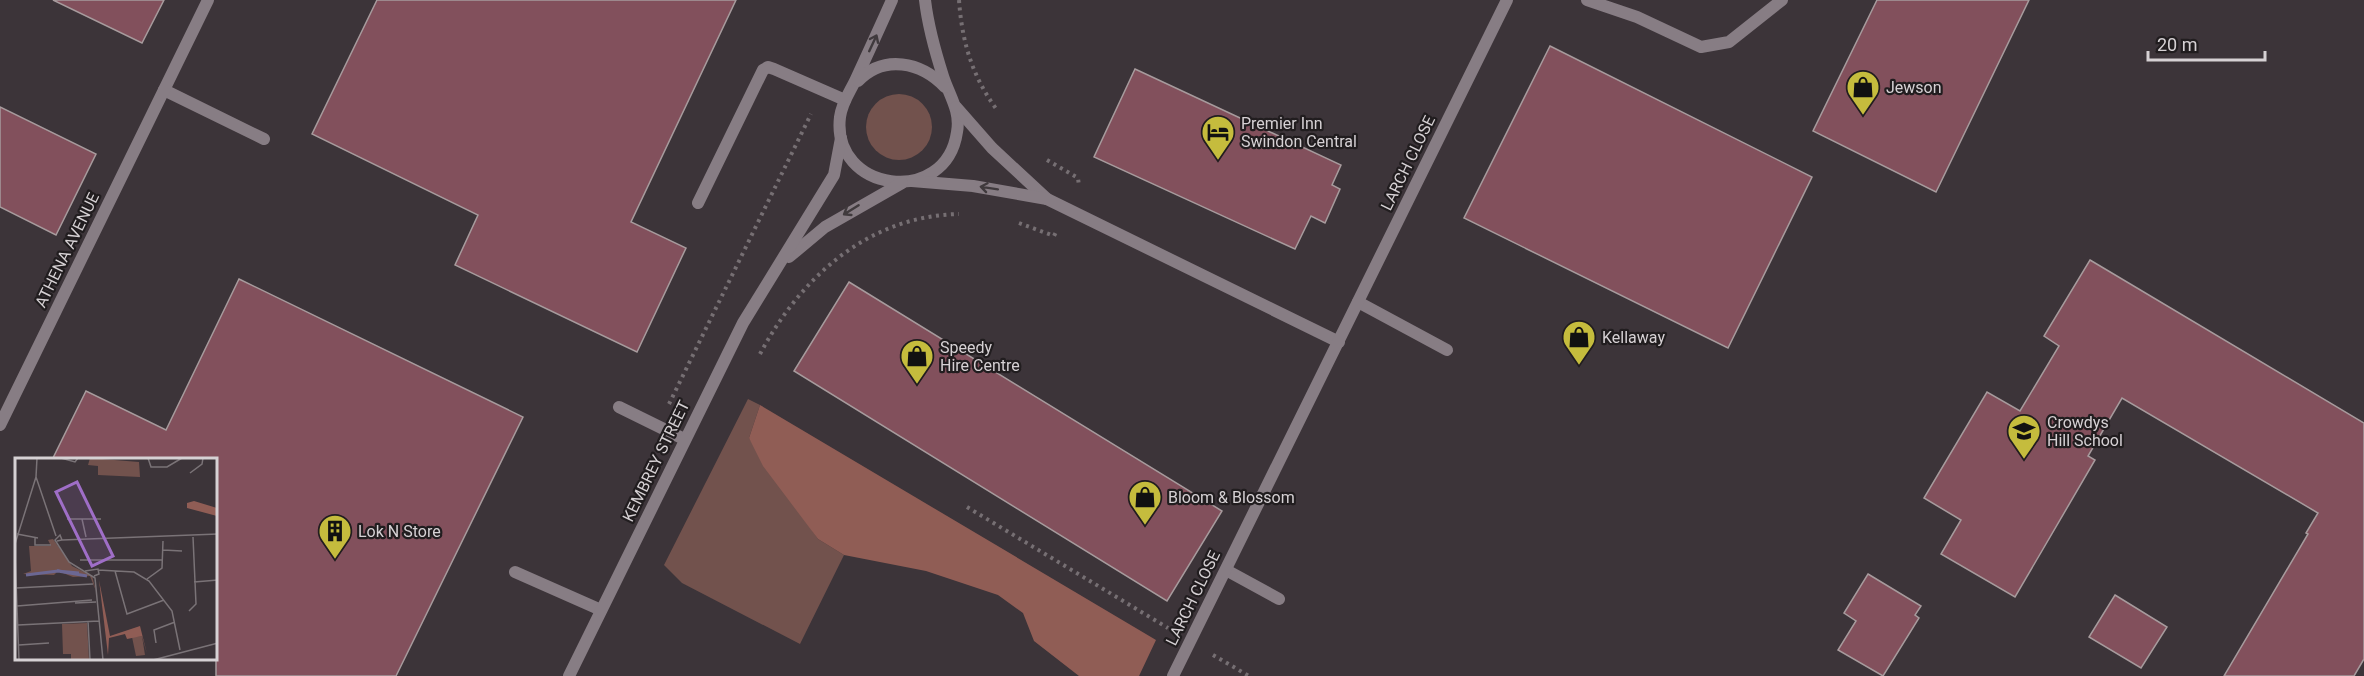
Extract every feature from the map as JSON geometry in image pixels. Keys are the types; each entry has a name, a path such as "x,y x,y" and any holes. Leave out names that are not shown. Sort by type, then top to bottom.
{"street":[{"name":"ATHENA AVENUE","path":"0,425 208,0"},
{"name":"KEMBREY STREET","path":"569,676 743,323 834,176 841,138 840,116 845,100 892,0"},
{"name":"KEMBREY STREET","path":"779,265 825,227 908,182 931,173 946,159 957,135 955,106 935,51 925,0"},
{"name":"LARCH CLOSE","path":"1173,676 1508,0"},
{"path":"1587,0 1636,17 1701,47 1729,42 1782,0"},
{"name":"KEMBREY STREET","path":"852,86 868,72 897,64 925,70 947,88"},
{"path":"698,203 763,70 768,67 774,69 845,100"},
{"path":"164,90 264,139"},
{"path":"955,106 992,148 1047,199"},
{"path":"841,138 852,159 864,172 882,180 973,186 1047,199 1339,342"},
{"path":"1358,302 1447,350"},
{"path":"619,407 684,439"},
{"path":"1226,570 1279,599"},
{"path":"515,572 601,610"}],"path":[{"path":"658,426 823,90"},
{"path":"967,507 1249,676"}],"shaded area":[{"path":"892,94 906,94 918,99 927,108 932,127 930,140 923,151 906,160 892,160 880,155 871,146 866,134 866,120 871,108 880,99"},
{"path":"748,399 760,405 749,438 818,539 844,555 800,644 682,583 664,565"},
{"path":"760,405 1156,640 1139,676 1079,676 1034,641 1023,613 998,595 926,571 844,555 818,539 763,466 749,438"}],"building":[{"path":"53,0 164,0 142,43"},
{"path":"377,0 736,0 631,222 686,248 637,352 455,265 478,215 312,134"},
{"path":"1877,0 2029,0 1936,192 1813,131"},
{"path":"1550,46 1812,177 1728,348 1464,218"},
{"name":"Premier Inn Swindon Central","path":"1135,69 1341,165 1332,185 1340,189 1325,223 1311,216 1295,249 1094,157"},
{"path":"0,107 96,154 56,235 0,207"},
{"path":"2090,260 2364,423 2364,659 2354,676 2224,676 2308,534 2306,533 2318,513 2122,398 2088,456 2095,460 2015,597 1941,554 1961,520 1924,498 1987,392 2020,411 2059,346 2044,336"},
{"name":"Lok N Store","path":"239,279 523,417 396,676 216,676 216,661 218,661 218,458 53,458 86,391 166,430"},
{"path":"849,282 1222,511 1167,601 794,371"},
{"path":"1868,574 1921,606 1915,615 1919,618 1883,676 1838,650 1856,621 1844,613"},
{"path":"2115,595 2167,627 2141,668 2089,637"}],"place":[{"name":"Jewson","path":"1863,116"},
{"name":"Premier Inn Swindon Central","path":"1218,161"},
{"name":"Kellaway","path":"1579,366"},
{"name":"Speedy Hire Centre","path":"917,385"},
{"name":"Crowdys Hill School","path":"2024,460"},
{"name":"Bloom & Blossom","path":"1145,526"},
{"name":"Lok N Store","path":"335,560"}]}
